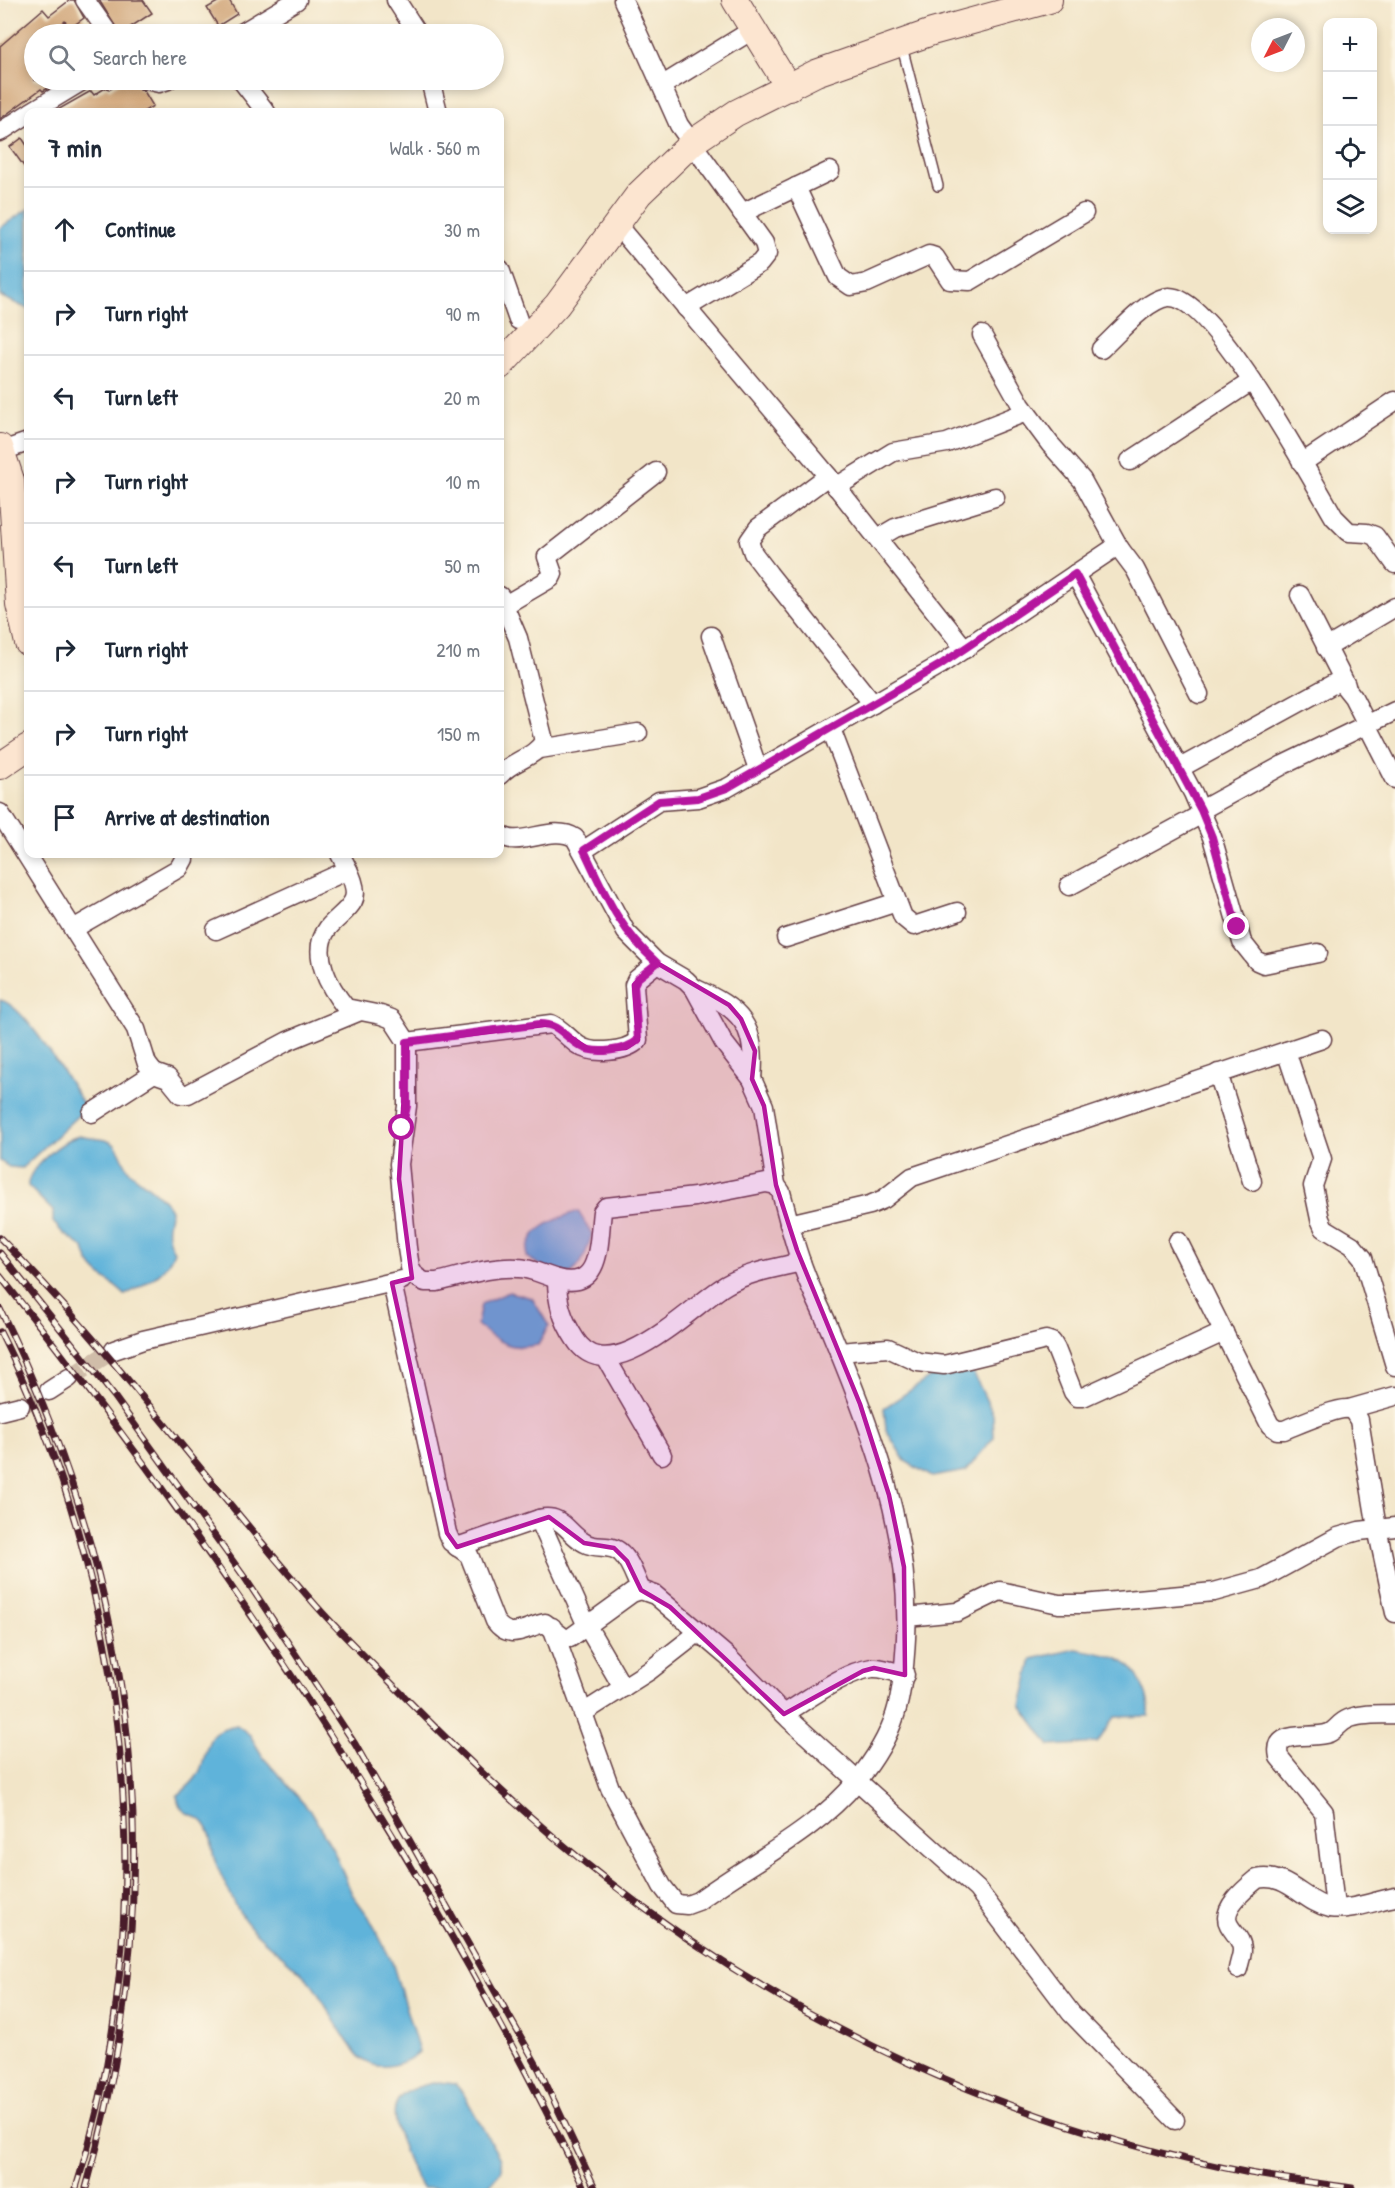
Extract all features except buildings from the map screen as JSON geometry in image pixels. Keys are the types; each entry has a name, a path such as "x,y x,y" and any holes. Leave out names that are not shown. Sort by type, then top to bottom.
{"street":[{"path":"86,0 102,24"},
{"path":"257,24 297,0"},
{"path":"396,0 412,24"},
{"path":"623,0 663,85 668,106 764,243 767,254 765,259 686,308"},
{"path":"735,0 789,88"},
{"path":"504,360 528,322 578,278 639,194 693,142 736,113 816,73 903,48 1024,3 1049,0"},
{"path":"663,85 753,29"},
{"path":"38,108 68,90"},
{"path":"249,90 263,108"},
{"path":"432,90 437,108"},
{"path":"0,132 24,117"},
{"path":"742,213 830,171"},
{"path":"796,187 838,277 851,286 867,283 929,255 935,257 950,280 970,281 1084,213"},
{"path":"616,224 878,538 965,650"},
{"path":"504,277 528,322"},
{"path":"1101,350 1144,308 1169,297 1182,300 1194,309 1235,355 1343,528 1349,532 1367,533 1375,537 1395,564"},
{"path":"504,318 528,322"},
{"path":"982,335 1026,412 1082,480 1120,549 1135,569 1199,694"},
{"path":"1130,461 1252,381"},
{"path":"1302,463 1395,401"},
{"path":"873,704 753,553 749,541 758,528 832,482 893,452 947,443 1026,412"},
{"path":"24,443 1,449 11,480 7,549 24,619"},
{"path":"504,600 551,578 553,574 547,557 656,472"},
{"path":"878,538 895,528 995,497"},
{"path":"584,850 659,801 715,794 831,729 965,650 1114,548 1120,549"},
{"path":"1075,574 1202,812 1212,837 1237,927 1249,952 1264,964 1318,953"},
{"path":"1300,595 1395,779"},
{"path":"504,606 518,638 541,729 544,741 540,749"},
{"path":"1326,648 1395,607"},
{"path":"711,636 758,769"},
{"path":"1180,768 1335,683 1341,682 1346,685"},
{"path":"1069,886 1367,723 1395,711"},
{"path":"831,729 903,917 914,926 957,912"},
{"path":"504,771 511,764 540,749 638,732"},
{"path":"0,766 24,750"},
{"path":"0,813 24,851"},
{"path":"504,836 511,839 558,832 568,833 575,838 584,850 618,921 633,940 657,963 686,980 694,988 724,1043 752,1079 764,1106 776,1185 801,1262 860,1404 890,1495 902,1550 907,1617 905,1675 896,1716 857,1780 821,1815 785,1843 698,1901 687,1905 676,1904 662,1886 610,1788 597,1744 583,1713 552,1627"},
{"path":"28,858 136,1029 147,1064 154,1073 168,1078 181,1094 188,1094 288,1041 357,1012"},
{"path":"73,929 179,868 184,858"},
{"path":"216,930 344,862 355,891 353,902 326,930 320,948 323,967 346,1008 392,1019 407,1042 407,1106 400,1147 399,1179 407,1248 416,1277"},
{"path":"786,938 897,902"},
{"path":"407,1042 551,1024 561,1029 579,1046 590,1050 626,1048 638,1040 634,985 637,979 657,963"},
{"path":"694,988 729,1005 741,1019 755,1052 752,1079"},
{"path":"789,1224 870,1205 884,1199 912,1177 1322,1039"},
{"path":"1286,1051 1322,1159 1313,1186 1320,1219 1324,1228 1352,1245 1363,1258 1395,1366"},
{"path":"92,1113 154,1073"},
{"path":"1218,1073 1252,1181"},
{"path":"114,1350 143,1340 416,1277 425,1282 437,1282 508,1267 522,1268 570,1282 584,1277 592,1269 597,1258 602,1212 606,1207 695,1197 766,1183 776,1185"},
{"path":"1178,1241 1264,1415 1277,1430 1395,1396"},
{"path":"557,1279 559,1309 577,1343 586,1352 606,1359 633,1350 729,1284 801,1262"},
{"path":"392,1283 447,1533 457,1547 469,1555 495,1621 500,1628 518,1633 545,1623 564,1638 570,1638 622,1600 641,1590"},
{"path":"839,1352 888,1348 918,1362 944,1365 1046,1340 1052,1342 1056,1348 1073,1392 1077,1397 1083,1397 1224,1332"},
{"path":"606,1359 662,1455"},
{"path":"49,1391 69,1378"},
{"path":"0,1411 20,1406"},
{"path":"1349,1409 1359,1420 1377,1528 1395,1612"},
{"path":"457,1547 549,1517 557,1519 584,1543 614,1548 627,1561 641,1590 656,1595 741,1669 784,1714 976,1889 1071,2013 1175,2120"},
{"path":"539,1519 587,1626 623,1688"},
{"path":"907,1617 957,1612 1000,1591 1059,1604 1083,1604 1214,1592 1261,1579 1338,1538 1377,1528 1395,1527"},
{"path":"583,1713 623,1688 699,1632"},
{"path":"784,1714 839,1682 863,1671 874,1668 905,1675"},
{"path":"1335,1907 1324,1812 1279,1757 1277,1749 1280,1742 1287,1737 1329,1733 1349,1718 1395,1714"},
{"path":"1238,1970 1242,1950 1239,1939 1228,1924 1226,1915 1230,1907 1257,1879 1275,1878 1324,1905 1335,1907 1395,1897"}],"lane":[{"path":"903,48 938,186"}],"highlighted area":[{"path":"657,963 729,1005 741,1019 755,1051 752,1079 764,1106 776,1185 797,1250 860,1404 889,1495 904,1567 905,1675 874,1668 863,1671 784,1714 670,1607 641,1590 627,1561 614,1548 584,1543 549,1517 457,1547 447,1533 392,1283 412,1278 399,1179 407,1042 551,1024 590,1050 626,1048 638,1040 634,985"}],"water":[{"path":"24,212 24,307 0,296 0,228"},
{"path":"0,1000 11,1005 34,1030 86,1108 22,1168 9,1167 0,1161"},
{"path":"79,1136 103,1139 115,1145 131,1173 158,1194 171,1210 168,1231 169,1241 174,1251 171,1259 154,1278 125,1295 95,1270 84,1248 63,1233 53,1222 53,1211 28,1186 29,1179 39,1163 64,1143"},
{"path":"578,1211 592,1234 582,1262 573,1272 559,1278 527,1257 528,1247 532,1238 544,1226"},
{"path":"509,1292 532,1298 549,1326 538,1345 520,1347 505,1344 477,1325 481,1304"},
{"path":"969,1364 993,1414 994,1437 966,1471 932,1477 905,1461 886,1430 884,1408 947,1366"},
{"path":"1076,1649 1106,1655 1131,1667 1145,1693 1149,1704 1149,1716 1115,1717 1097,1743 1050,1746 1021,1705 1032,1659"},
{"path":"237,1725 250,1735 263,1757 311,1812 333,1849 352,1894 369,1917 392,1962 419,2052 407,2060 393,2065 378,2066 364,2061 358,2055 313,1986 293,1965 261,1938 243,1917 232,1899 214,1858 207,1827 200,1819 181,1808 177,1796 197,1776 211,1738 216,1732"},
{"path":"439,2082 455,2084 463,2093 499,2157 502,2170 487,2188 422,2188 406,2156 394,2119 398,2101 403,2094 412,2089"}],"tunnel":[{"path":"69,1378 114,1350"},
{"path":"20,1406 49,1391"}],"railway":[{"path":"0,1238 82,1326 273,1556 342,1634 445,1737 522,1809 575,1855 675,1930 750,1979 828,2023 909,2063 992,2098 1077,2128 1163,2153 1250,2173 1352,2188"},
{"path":"0,1253 114,1396 245,1578 355,1744 539,2069 595,2188"},
{"path":"0,1276 165,1492 318,1715 390,1830 458,1947 523,2066 584,2188"},
{"path":"0,1309 47,1416 84,1523 111,1631 128,1740 134,1850 129,1961 113,2074 86,2188"},
{"path":"0,1332 44,1432 79,1536 104,1643 120,1753 125,1863 120,1973 103,2082 76,2188"}],"route":[{"path":"402,1128 407,1106 409,1056 407,1042 540,1024 551,1024 561,1029 579,1046 590,1050 626,1048 638,1040 634,985 642,974 657,963 633,940 618,921 584,850 659,801 698,798 727,788 965,650 1075,574 1201,810 1212,837 1237,927"}]}
